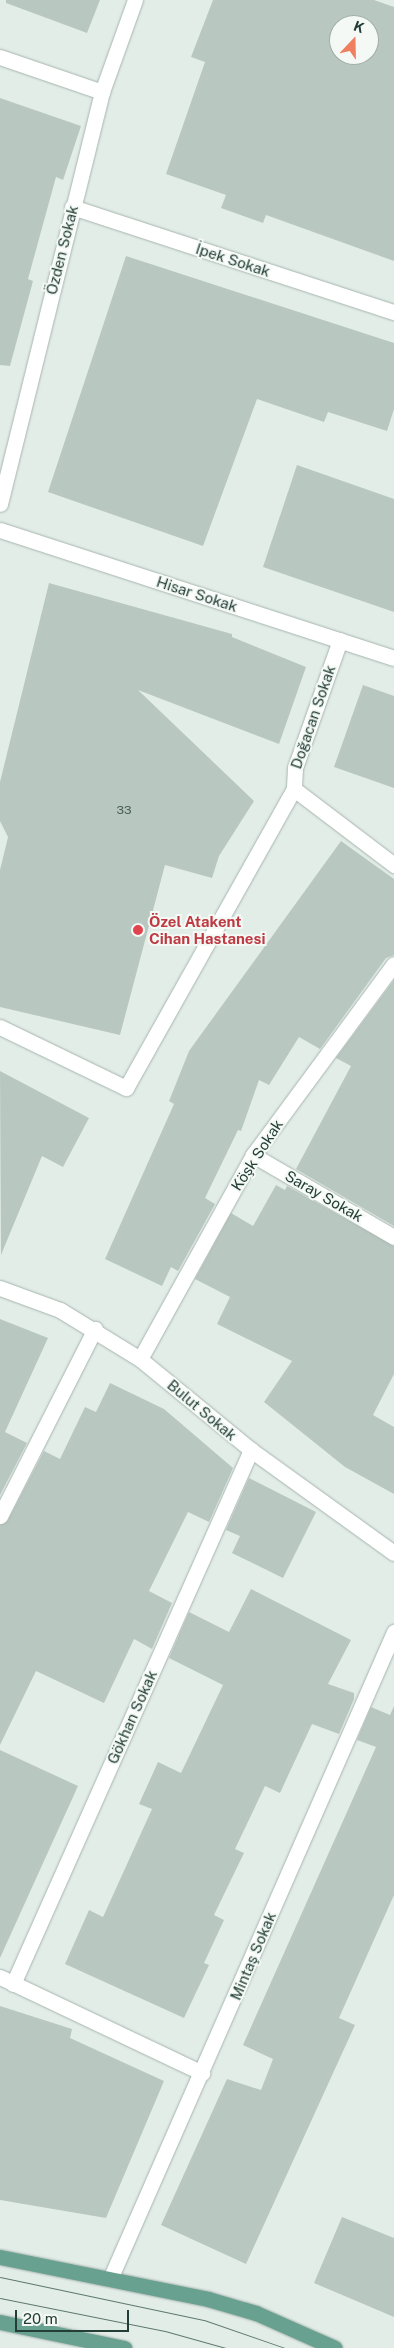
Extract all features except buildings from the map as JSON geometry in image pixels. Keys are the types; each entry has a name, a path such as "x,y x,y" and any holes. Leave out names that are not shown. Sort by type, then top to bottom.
{"main road":[{"path":"0,2256 248,2311 336,2348"},
{"path":"0,2322 124,2348"}],"street":[{"name":"Özden Sokak","path":"0,504 102,92 135,0"},
{"path":"0,57 102,92"},
{"name":"İpek Sokak","path":"72,207 394,312"},
{"name":"Hisar Sokak","path":"0,530 394,658"},
{"name":"Doğacan Sokak","path":"340,640 295,768 294,789 394,865"},
{"path":"0,1028 126,1088 294,789"},
{"name":"Köşk Sokak","path":"140,1359 253,1155 394,964"},
{"name":"Saray Sokak","path":"253,1155 394,1237"},
{"name":"Bulut Sokak","path":"0,1288 60,1310 95,1329 140,1359 251,1450 394,1553"},
{"path":"0,1516 95,1329"},
{"name":"Gökhan Sokak","path":"202,2073 6,1980 251,1450"},
{"name":"Mintaş Sokak","path":"110,2279 394,1632"}],"tram line":[{"path":"0,2277 204,2320 285,2348"},
{"path":"0,2298 165,2331 226,2348"}],"place":[{"name":"Özel Atakent Cihan Hastanesi","path":"138,930"}]}
